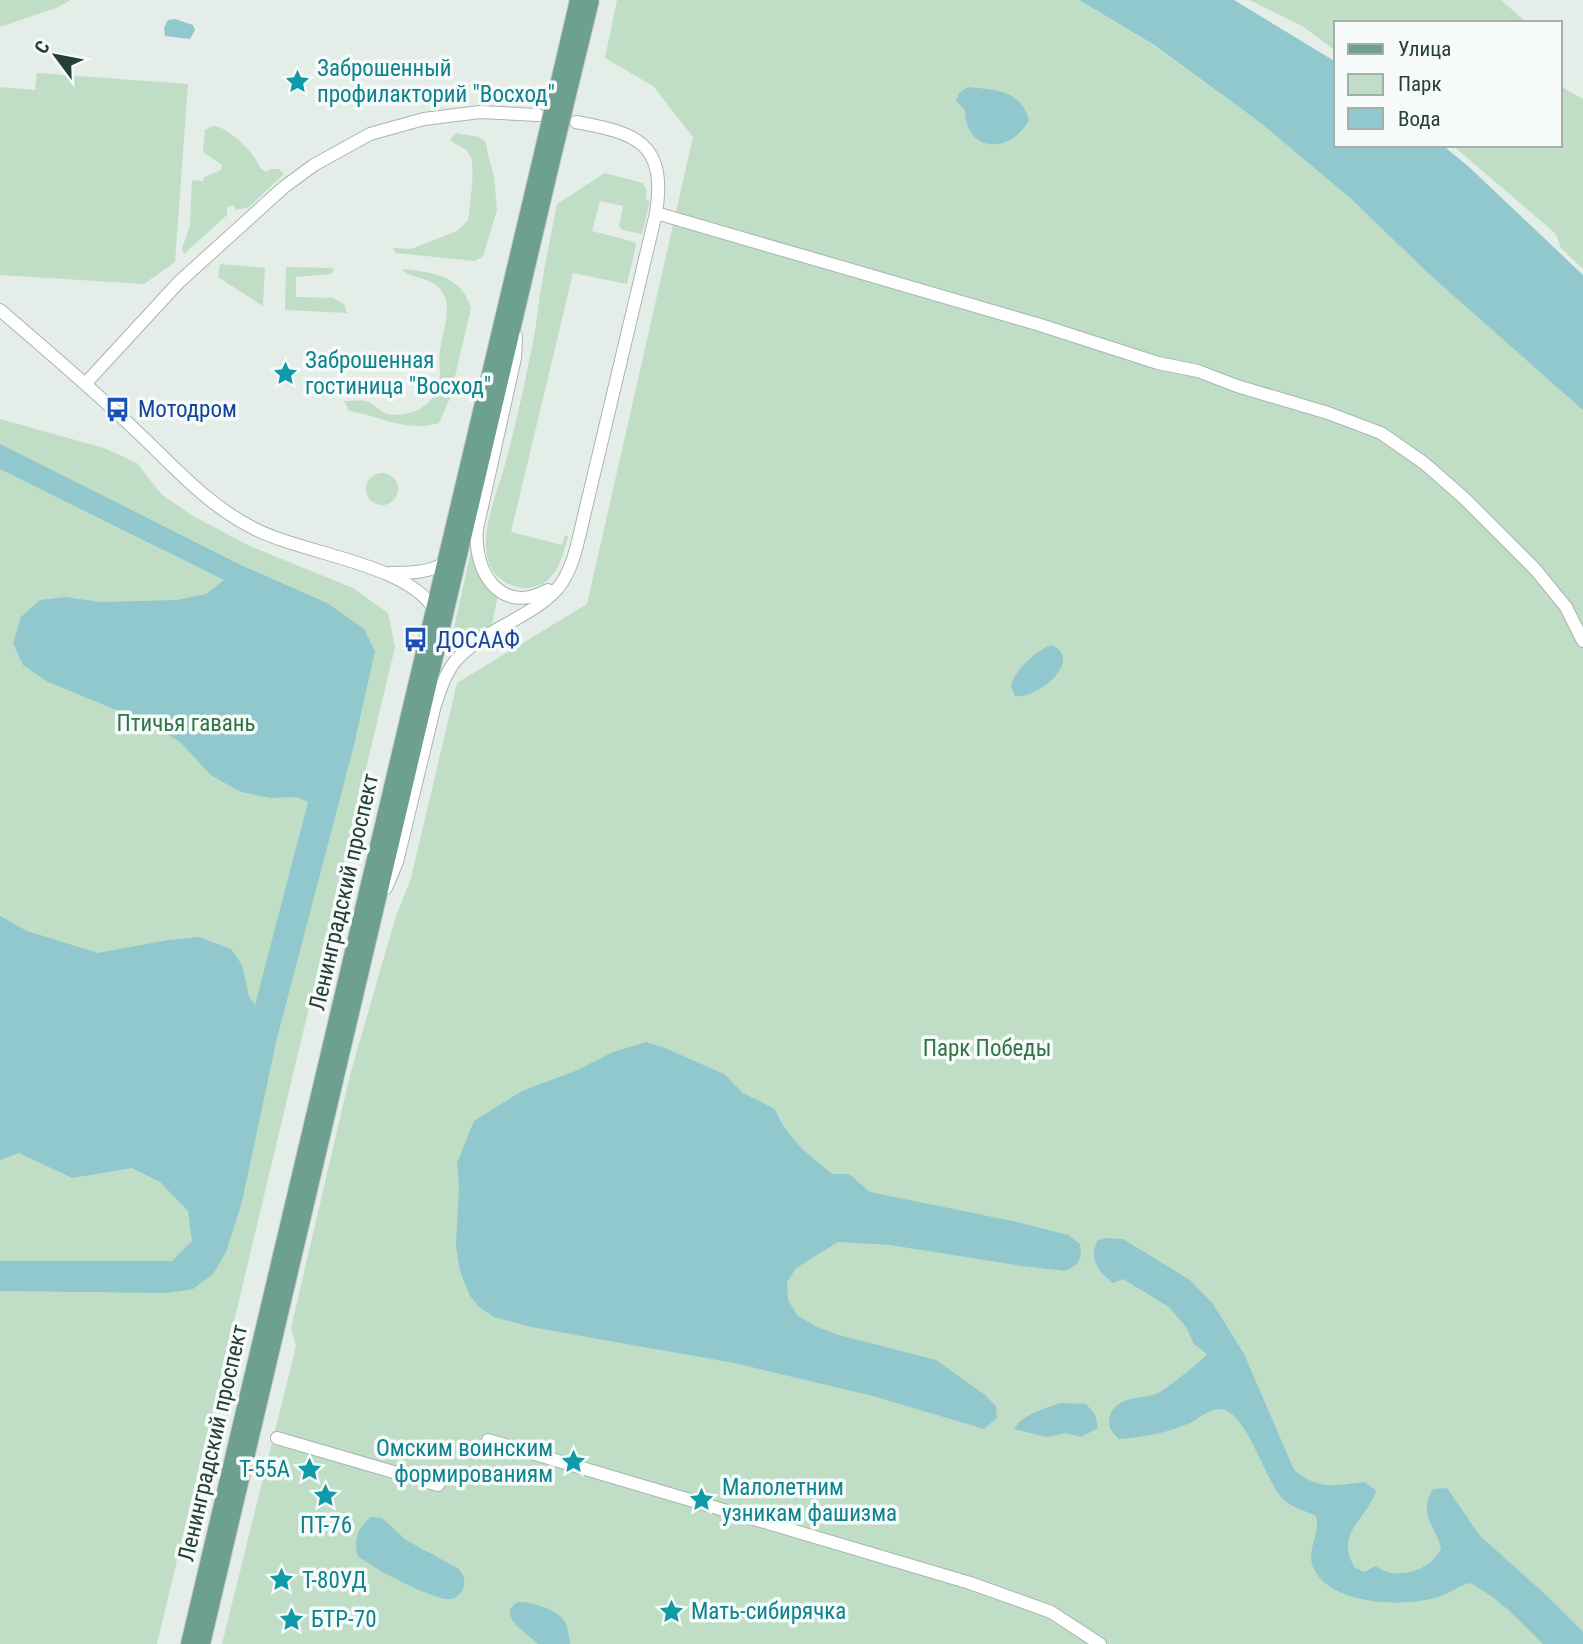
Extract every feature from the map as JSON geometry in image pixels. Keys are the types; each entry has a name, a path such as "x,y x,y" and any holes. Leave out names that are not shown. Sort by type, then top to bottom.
{"main road":[{"path":"548,151 578,0"},
{"path":"548,151 591,0"},
{"name":"Ленинградский проспект","path":"202,1644 517,310 548,151"},
{"name":"Ленинградский проспект","path":"189,1644 445,563 548,151"}],"street":[{"path":"85,384 179,282 284,187 335,152 370,134 424,119 480,112 537,115"},
{"path":"375,913 397,862 435,705 450,668 473,646 550,596 559,586 568,570 584,516 656,213 659,175 650,152 641,143 618,131 576,122"},
{"path":"656,213 1037,324 1158,363 1198,371 1381,433 1424,463 1454,489 1535,569 1566,607 1583,641"},
{"path":"0,310 144,438 194,489 220,509 269,535 386,573 418,591 428,599 434,609"},
{"path":"517,310 515,358 477,530 477,557 482,571 492,585 506,594 522,597 537,596 545,592 568,570"},
{"path":"386,573 422,572 445,563"},
{"path":"276,1438 438,1485"},
{"path":"488,1440 1022,1600 1059,1617 1100,1644"}],"green space":[{"path":"0,0 71,0 56,8 0,27"},
{"name":"Парк Победы","path":"617,0 1079,0 1153,45 1262,124 1350,198 1429,274 1583,408 1583,1644 222,1644 296,1346 291,1328 350,1075 395,919 411,878 457,683 587,604 693,137 653,86 605,58"},
{"path":"1249,0 1501,0 1525,21 1334,21 1334,50 1302,26"},
{"path":"37,73 188,84 175,262 144,284 0,275 0,87 35,90"},
{"path":"1562,87 1583,99 1583,269 1561,248 1556,234 1454,147 1562,147"},
{"path":"213,126 226,131 241,142 260,168 266,172 279,169 284,174 249,207 236,210 233,205 227,208 227,215 184,254 182,249 190,225 192,180 203,181 204,177 221,170 222,165 203,152 205,130"},
{"path":"456,133 479,137 486,142 494,176 497,210 483,256 475,261 396,253 393,248 411,249 457,231 468,220 472,163 467,151 450,139"},
{"path":"605,173 643,183 647,190 646,200 650,201 642,234 622,230 619,226 623,206 600,201 592,231 635,242 636,245 627,284 573,273 511,532 562,545 565,535 568,536 561,560 552,576 540,585 522,588 505,582 492,569 486,548 488,523 525,383 557,204"},
{"path":"220,264 265,268 263,306 218,277"},
{"path":"286,267 334,268 331,274 296,277 296,297 333,298 344,304 347,313 285,310"},
{"path":"402,269 434,274 453,282 460,288 471,308 450,398 439,423 427,426 393,423 349,411 344,401 366,401 386,413 397,415 418,410 435,395 440,379 440,355 447,302 435,285"},
{"name":"Птичья гавань","path":"0,419 104,448 137,463 161,494 193,516 250,546 353,588 388,613 395,647 157,1644 0,1644"},
{"path":"382,473 394,477 398,489 394,501 382,505 370,501 366,489 370,477"},
{"path":"472,547 480,574 498,595 491,629 457,652 451,653 449,650"}],"water":[{"path":"1079,0 1234,0 1334,61 1334,147 1444,147 1468,166 1583,275 1583,410 1429,274 1350,198 1262,124 1154,45"},
{"path":"175,19 193,25 195,30 190,39 165,36 164,28 168,20"},
{"path":"968,87 997,91 1013,97 1025,110 1029,120 1012,139 991,144 981,141 973,135 967,124 965,110 956,101 959,93"},
{"path":"0,444 243,566 327,603 364,629 375,651 354,745 276,1042 242,1202 226,1252 213,1274 193,1289 167,1293 0,1291 0,1261 172,1261 192,1241 188,1211 160,1182 132,1168 72,1178 19,1153 0,1160 0,916 27,931 98,953 199,937 231,949 242,965 249,996 255,1005 308,802 297,797 270,798 241,792 212,776 180,742 151,724 48,682 23,665 13,643 21,617 40,600 65,597 101,602 177,600 206,594 224,580 0,469"},
{"path":"1052,645 1061,652 1063,660 1054,678 1034,692 1015,696 1011,686 1021,667"},
{"path":"646,1042 724,1074 743,1093 775,1109 792,1137 832,1174 849,1174 870,1192 1017,1222 1068,1235 1080,1244 1081,1256 1077,1264 1066,1271 890,1245 838,1242 796,1268 787,1282 788,1300 798,1316 839,1335 936,1360 985,1395 996,1406 997,1418 984,1429 873,1396 734,1363 531,1327 494,1317 479,1307 470,1296 460,1271 456,1246 459,1187 457,1163 474,1121 522,1091 573,1072 613,1052"},
{"path":"1123,1239 1190,1280 1213,1304 1244,1354 1294,1470 1319,1484 1365,1482 1376,1491 1350,1536 1349,1556 1355,1568 1365,1572 1375,1566 1390,1573 1407,1573 1434,1559 1441,1547 1429,1519 1427,1506 1433,1489 1447,1488 1480,1536 1583,1632 1583,1644 1543,1644 1500,1603 1470,1583 1441,1596 1409,1602 1370,1601 1335,1590 1322,1580 1311,1560 1317,1529 1316,1516 1283,1499 1239,1422 1221,1409 1213,1410 1174,1429 1119,1439 1109,1426 1110,1416 1118,1405 1130,1399 1160,1392 1207,1354 1194,1344 1186,1327 1169,1307 1123,1279 1113,1283 1103,1274 1094,1259 1095,1247 1098,1240"},
{"path":"1061,1403 1086,1404 1095,1414 1098,1428 1081,1437 1066,1433 1047,1437 1014,1429 1041,1409"},
{"path":"371,1517 382,1518 406,1540 459,1569 464,1581 461,1593 451,1599 431,1595 388,1575 357,1555 358,1533"},
{"path":"518,1602 541,1606 557,1614 565,1623 570,1644 538,1644 511,1618 512,1607"}],"place":[{"name":"Заброшенный профилакторий \"Восход\"","path":"297,81"},
{"name":"Заброшенная гостиница \"Восход\"","path":"285,373"},
{"name":"Мотодром","path":"118,409"},
{"name":"ДОСААФ","path":"416,640"},
{"name":"Омским воинским формированиям","path":"573,1461"},
{"name":"Т-55А","path":"310,1469"},
{"name":"ПТ-76","path":"326,1495"},
{"name":"Малолетним узникам фашизма","path":"702,1500"},
{"name":"Т-80УД","path":"282,1580"},
{"name":"Мать-сибирячка","path":"671,1611"},
{"name":"БТР-70","path":"291,1619"}]}
